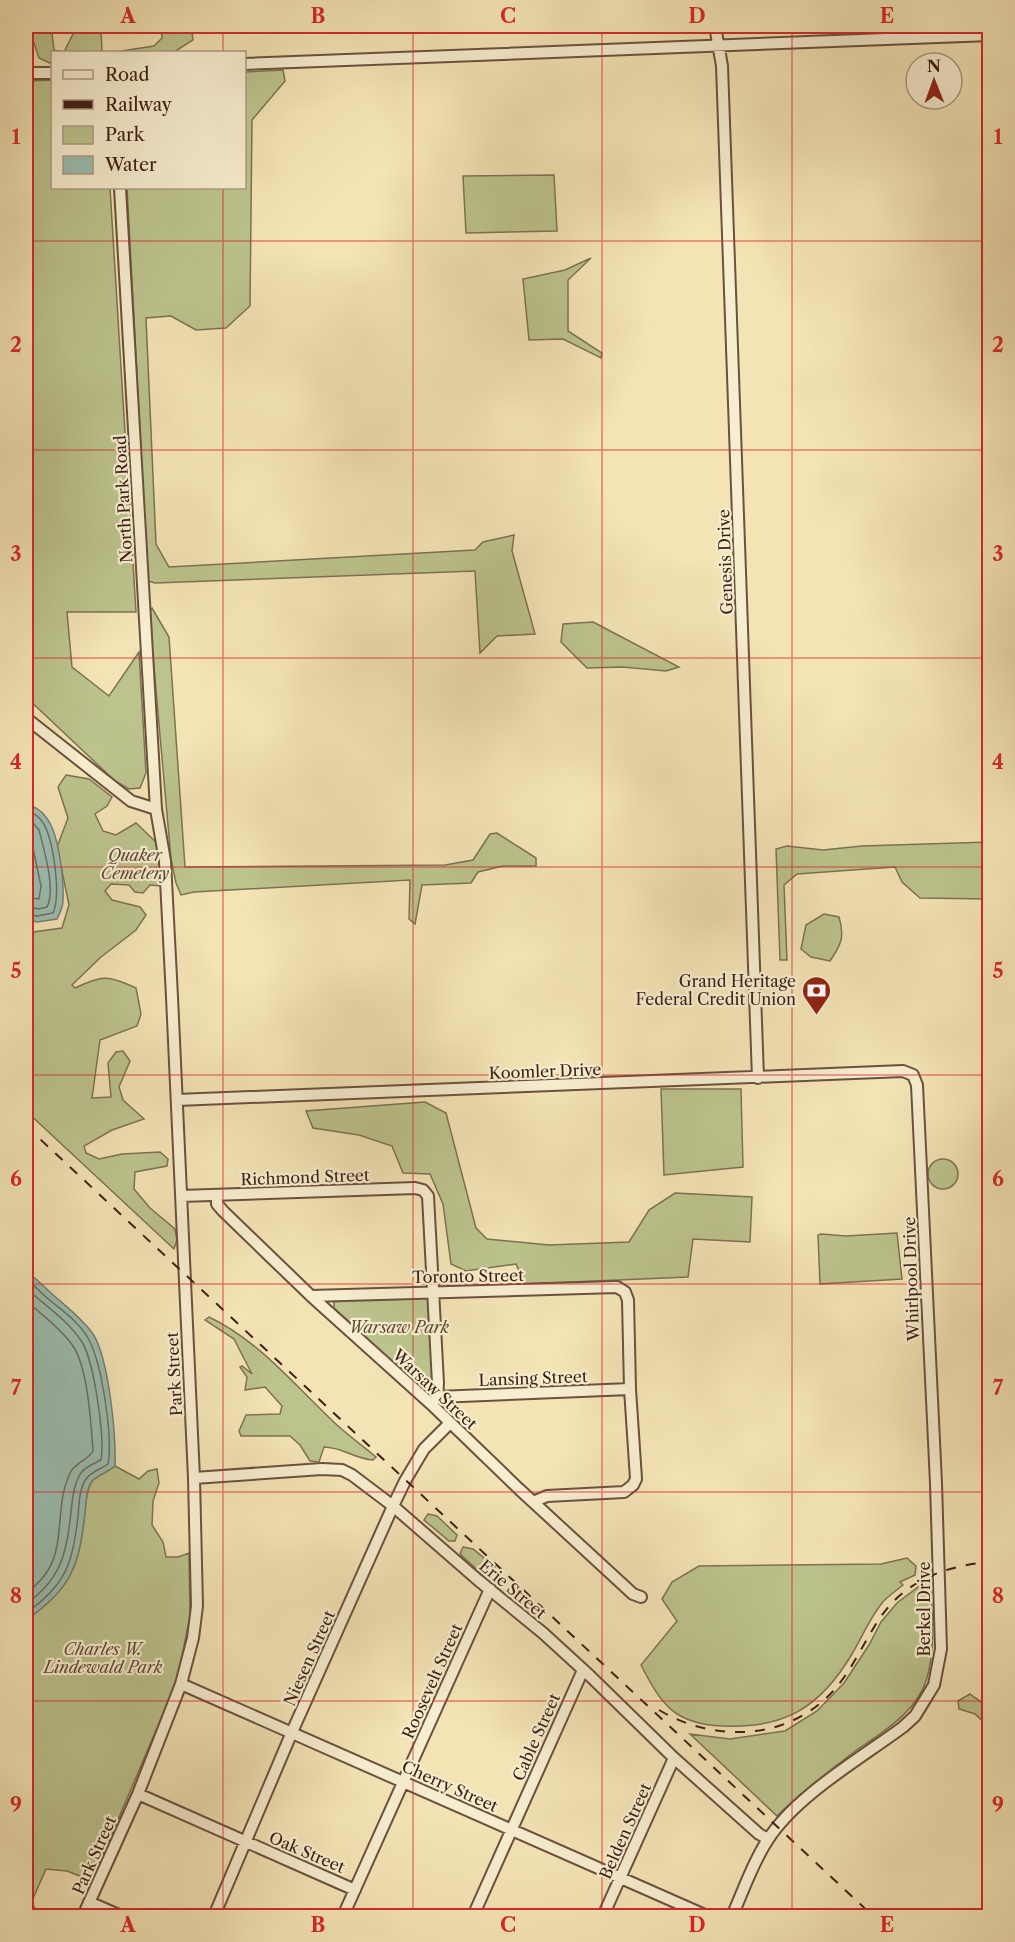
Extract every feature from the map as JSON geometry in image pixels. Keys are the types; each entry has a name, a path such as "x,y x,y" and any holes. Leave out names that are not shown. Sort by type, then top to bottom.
{"street":[{"name":"Genesis Drive","path":"715,26 723,76 758,1078"},
{"path":"246,64 990,36"},
{"path":"26,73 51,73"},
{"name":"North Park Road","path":"120,189 156,809"},
{"path":"26,718 131,801 156,809"},
{"name":"Park Street","path":"83,1917 138,1794 181,1684 193,1638 197,1605 194,1478 165,861 156,809"},
{"name":"Koomler Drive","path":"177,1100 903,1071 913,1075"},
{"name":"Whirlpool Drive","path":"913,1075 917,1085 936,1483"},
{"name":"Richmond Street","path":"181,1196 415,1188 423,1190 428,1196 432,1292"},
{"name":"Warsaw Street","path":"217,1196 217,1204 223,1211 311,1296 434,1400 450,1423 533,1502 633,1594 641,1597"},
{"name":"Toronto Street","path":"311,1296 617,1287 625,1292 628,1300 630,1389"},
{"path":"432,1292 438,1383 434,1400"},
{"path":"533,1502 547,1496 624,1492 633,1485 636,1474 630,1389"},
{"name":"Lansing Street","path":"434,1400 630,1389"},
{"name":"Niesen Street","path":"214,1917 292,1732 393,1506 424,1449 450,1423"},
{"name":"Erie Street","path":"194,1478 322,1468 342,1470 369,1486 583,1670 674,1758 759,1834 768,1839"},
{"name":"Berkel Drive","path":"732,1917 768,1839 801,1801 903,1727 915,1716 934,1685 941,1638 936,1483"},
{"name":"Roosevelt Street","path":"343,1917 490,1589"},
{"name":"Cable Street","path":"473,1917 583,1670"},
{"name":"Cherry Street","path":"181,1684 707,1917"},
{"name":"Belden Street","path":"603,1917 674,1758"},
{"name":"Oak Street","path":"138,1794 355,1890"},
{"path":"89,1902 121,1917"}],"green space":[{"path":"33,26 51,26 54,50 58,51 51,51 51,64 39,58 33,40"},
{"path":"77,26 101,26 102,51 64,51"},
{"path":"161,26 191,26 193,40 176,51 122,51 154,46 162,38"},
{"path":"283,70 285,81 252,120 250,306 226,328 196,330 171,316 146,318 156,544 169,567 475,550 483,542 514,535 512,551 535,634 497,636 480,653 475,571 155,583 148,581 127,189 246,189 246,72"},
{"path":"51,80 51,189 110,189 136,612 67,612 72,667 109,696 139,652 146,773 140,788 129,789 115,781 26,697 26,81"},
{"path":"554,175 557,231 466,233 463,176"},
{"path":"591,258 568,280 568,331 602,353 601,358 563,339 529,340 523,279 565,270"},
{"path":"152,608 169,637 185,867 445,865 473,860 490,834 497,833 536,858 536,866 503,866 478,872 471,883 422,885 415,924 409,919 410,880 194,892 181,895 171,859 149,612"},
{"path":"593,622 679,667 666,671 623,667 587,668 561,642 563,624"},
{"name":"Quaker Cemetery","path":"66,775 89,779 112,797 107,806 95,814 103,831 116,835 136,823 159,845 161,886 150,885 143,893 135,892 129,885 111,884 105,891 112,900 140,907 146,915 136,930 101,957 72,985 75,988 105,978 136,988 141,1014 137,1026 100,1040 92,1098 111,1097 108,1063 116,1052 123,1051 130,1061 119,1087 123,1100 144,1119 112,1130 84,1146 86,1153 99,1159 122,1154 160,1152 168,1159 167,1166 135,1172 134,1189 150,1208 175,1229 177,1240 174,1249 26,1111 26,933 62,928 69,905 57,847 68,818 58,787"},
{"path":"989,842 989,899 920,898 902,882 895,867 797,874 784,885 787,960 780,960 776,849 787,846 823,850 862,846"},
{"path":"824,914 839,917 842,930 839,945 830,961 811,957 801,949 806,925"},
{"path":"661,1089 741,1089 743,1167 664,1175"},
{"path":"425,1102 446,1113 476,1228 487,1239 549,1245 629,1242 649,1210 675,1193 752,1197 750,1242 693,1239 688,1277 525,1284 516,1264 466,1271 451,1264 443,1204 430,1174 403,1173 392,1146 359,1135 313,1128 306,1111"},
{"path":"943,1159 954,1163 958,1174 954,1185 943,1189 932,1185 928,1174 932,1163"},
{"path":"897,1233 902,1279 820,1284 818,1235"},
{"name":"Warsaw Park","path":"424,1295 428,1299 433,1380 429,1388 423,1390 334,1308 334,1302 339,1299"},
{"path":"209,1317 228,1327 261,1352 337,1425 376,1457 373,1460 360,1458 337,1449 324,1447 319,1462 310,1461 300,1445 290,1436 241,1436 239,1431 246,1415 280,1414 282,1406 265,1387 245,1390 247,1377 240,1367 242,1366 252,1374 234,1339 205,1320"},
{"name":"Charles W. Lindewald Park","path":"115,1466 139,1479 148,1471 157,1469 159,1483 153,1501 152,1525 163,1542 166,1557 178,1557 189,1553 190,1616 177,1681 92,1881 67,1871 46,1869 31,1903 41,1916 26,1916 26,1620 53,1598 70,1575 80,1548 90,1484"},
{"path":"428,1514 437,1516 457,1535 455,1541 449,1541 424,1520"},
{"path":"463,1547 473,1549 495,1567 489,1575 483,1575 460,1554"},
{"path":"907,1558 916,1566 915,1575 900,1582 903,1585 882,1603 840,1673 813,1701 782,1719 744,1726 722,1726 692,1721 681,1716 663,1701 641,1665 677,1621 662,1599 672,1582 699,1566 881,1564"},
{"path":"930,1578 932,1654 927,1678 915,1702 897,1721 824,1775 777,1816 690,1734 730,1739 785,1731 817,1711 844,1683 881,1622 897,1603"},
{"path":"970,1694 988,1710 989,1727 975,1714 959,1709 958,1701"}],"water":[{"path":"26,804 41,811 45,816 50,823 57,844 63,892 62,906 57,919 37,922 26,919"},
{"path":"26,1271 83,1322 99,1346 110,1398 115,1466 90,1484 80,1548 70,1575 53,1598 26,1620"}],"railway":[{"path":"26,1126 873,1916"},
{"path":"659,1710 706,1729 730,1732 755,1731 778,1726 801,1717 821,1703 839,1684 877,1623 901,1594 924,1579 949,1569 990,1562"}],"place":[{"name":"Grand Heritage Federal Credit Union","path":"817,1016"}]}
